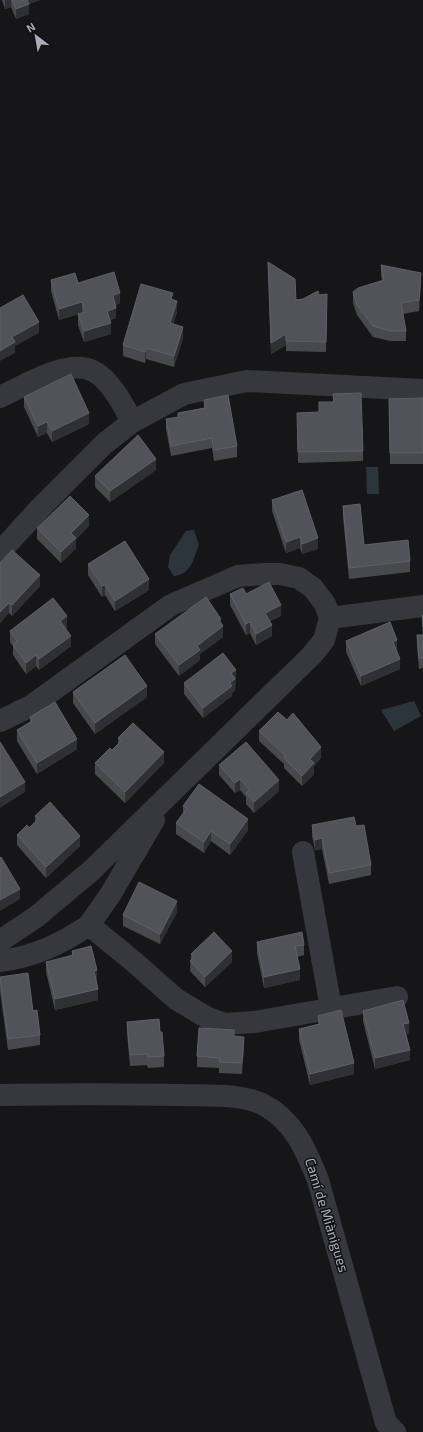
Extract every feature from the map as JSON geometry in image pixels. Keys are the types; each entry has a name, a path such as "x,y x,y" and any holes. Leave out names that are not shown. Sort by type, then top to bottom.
{"street":[{"path":"0,397 55,372 78,367 94,371 106,382 124,405 132,422"},
{"path":"0,552 40,508 104,444 132,422 184,394 247,381 423,390"},
{"path":"0,721 31,706 171,605 238,576 280,574 299,578 313,588 325,604 330,618 324,640 311,656 167,798 92,870 36,917 0,941"},
{"path":"330,618 423,606"},
{"path":"0,961 20,959 35,954 69,939 89,925 110,895 167,798"},
{"path":"302,852 331,1008"},
{"path":"89,925 176,999 206,1017 224,1024 255,1022 397,997"},
{"name":"Camí de Miànigues","path":"0,1095 230,1096 263,1104 284,1119 295,1131 307,1151 318,1180 386,1422 394,1432"}],"shaded area":[{"path":"366,467 378,467 379,494 367,494"},
{"path":"194,530 199,545 191,565 185,572 174,576 168,567 170,555 186,531"},
{"path":"414,701 421,716 394,731 381,710"}],"building":[{"path":"12,0 27,0 29,4 16,9"},
{"path":"268,262 295,279 296,300 303,299 318,291 319,295 327,294 326,342 286,341 286,334 271,343"},
{"path":"381,265 421,273 419,300 401,303 406,331 390,331 373,326 357,305 353,292 358,288 384,280"},
{"path":"114,272 120,293 113,295 116,308 107,311 111,323 84,331 78,314 85,312 82,302 59,309 51,280 75,273 78,283"},
{"path":"141,284 173,293 171,299 177,301 170,323 183,327 174,356 146,348 145,352 123,345"},
{"path":"23,295 39,322 12,337 15,342 0,351 0,308"},
{"path":"71,374 89,413 52,431 47,422 38,426 24,397"},
{"path":"361,393 363,451 298,452 297,413 319,412 319,402 334,402 333,394"},
{"path":"228,395 237,446 214,450 212,438 171,446 166,419 178,417 178,413 205,408 204,400"},
{"path":"423,398 423,453 390,453 389,399"},
{"path":"138,435 156,459 110,491 95,476"},
{"path":"302,490 318,538 302,544 300,537 286,542 272,500"},
{"path":"70,496 89,515 71,533 76,538 61,552 37,528"},
{"path":"360,504 364,545 408,540 410,561 349,568 343,506"},
{"path":"125,541 149,579 115,601 105,585 102,586 88,564"},
{"path":"12,550 40,575 12,605 9,603 0,612 0,563"},
{"path":"269,582 281,605 265,613 272,625 256,634 250,622 246,624 230,594 243,588 246,594"},
{"path":"206,597 221,619 219,620 223,626 197,646 200,650 179,665 155,634"},
{"path":"53,598 67,616 60,621 71,636 39,659 36,655 26,663 13,645 17,641 10,631"},
{"path":"390,622 397,640 393,642 400,659 361,676 346,641"},
{"path":"417,635 423,635 423,658 419,658"},
{"path":"223,653 236,670 231,673 235,679 230,683 232,686 203,708 184,683"},
{"path":"125,655 147,686 95,723 73,692"},
{"path":"55,702 77,739 37,763 17,730 32,721 30,717"},
{"path":"278,712 287,720 293,713 321,747 310,759 314,763 302,776 284,758 285,755 259,731"},
{"path":"133,723 164,752 125,792 95,763 110,748 112,750 121,741 118,738"},
{"path":"0,742 25,782 0,797"},
{"path":"246,742 279,780 254,802 246,793 250,790 240,779 235,783 219,765"},
{"path":"199,784 248,819 230,844 211,831 204,842 176,823 187,808 183,806"},
{"path":"50,802 80,836 46,867 17,835 27,825 29,828 38,819 35,816"},
{"path":"354,817 356,826 364,825 371,865 329,873 322,838 315,840 312,825"},
{"path":"1,857 20,889 0,900 0,858"},
{"path":"139,882 177,901 160,934 123,915"},
{"path":"214,932 232,951 205,977 190,961 194,957 191,954"},
{"path":"302,932 304,945 295,946 300,969 264,977 257,942"},
{"path":"91,946 97,970 94,971 98,989 55,999 46,962 73,955 72,951"},
{"path":"28,973 33,1011 37,1010 40,1035 8,1039 0,977"},
{"path":"403,1000 409,1023 403,1024 410,1050 375,1058 363,1011"},
{"path":"341,1010 354,1063 310,1074 299,1029 320,1024 318,1016"},
{"path":"159,1019 160,1032 162,1032 164,1056 148,1057 147,1054 130,1055 127,1022"},
{"path":"199,1028 234,1030 234,1036 244,1037 242,1063 219,1062 220,1058 197,1056"}]}
